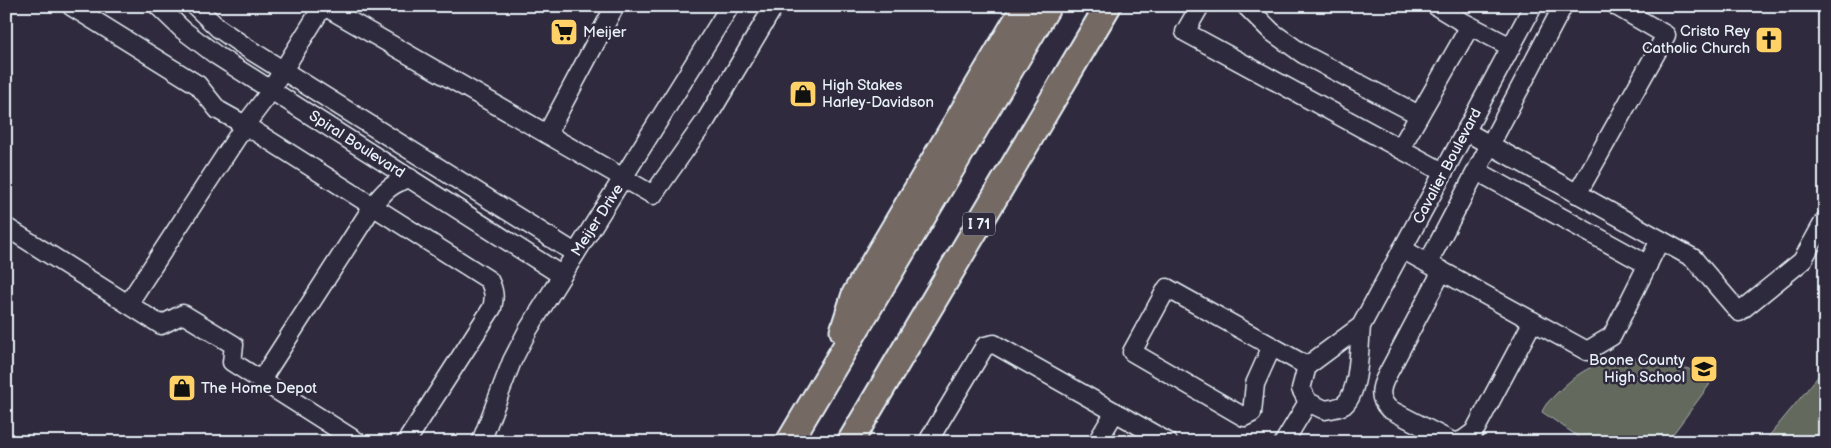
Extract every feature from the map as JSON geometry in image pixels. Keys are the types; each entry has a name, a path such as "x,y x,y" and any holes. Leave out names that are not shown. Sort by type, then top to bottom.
{"highway":[{"path":"826,380 855,294 1024,6"},
{"path":"789,442 1048,6"},
{"name":"I 71","path":"850,442 1108,6"}],"street":[{"path":"71,6 198,85 218,110 245,125 488,280 493,287 495,297 492,308 406,442"},
{"name":"Spiral Boulevard","path":"158,6 183,30 216,54 562,275"},
{"name":"Spiral Boulevard","path":"196,6 218,28 282,70 575,253"},
{"path":"128,304 245,125 271,89 323,6 653,195 706,120 774,6"},
{"path":"547,134 614,6"},
{"name":"Meijer Drive","path":"481,442 512,361 532,324 730,6"},
{"path":"1200,6 1185,32 1443,172"},
{"path":"1246,6 1272,32 1303,54 1419,115"},
{"path":"1436,6 1511,47"},
{"name":"Cavalier Boulevard","path":"1308,402 1325,410 1343,405 1351,395 1356,380 1361,326 1533,6"},
{"path":"1453,442 1389,409 1384,404 1380,392 1477,171 1563,6"},
{"path":"1578,194 1666,35 1616,6"},
{"path":"1400,149 1470,26"},
{"path":"1465,131 1693,258 1739,312 1802,261 1825,220"},
{"path":"386,189 387,163"},
{"path":"1477,171 1648,264"},
{"path":"261,380 373,206 386,189 410,178"},
{"path":"6,227 161,325 183,314 234,345 232,362 358,442"},
{"path":"1402,249 1587,351 1612,336 1660,240"},
{"path":"1272,346 1255,384 1252,413 1244,416 1132,352 1167,288 1272,346 1307,366 1301,389 1308,402 1284,442"},
{"path":"1457,442 1474,432 1533,321"},
{"name":"Cavalier Boulevard","path":"1307,366 1361,326"},
{"path":"931,442 930,438 986,346 994,344 1168,442"},
{"path":"1098,442 1115,412"}],"green space":[{"path":"1624,357 1659,361 1689,369 1710,384 1667,442 1586,442 1542,412 1550,400 1579,374 1603,362"},
{"path":"1825,368 1825,442 1764,442"}],"place":[{"name":"Meijer","path":"564,32"},
{"name":"Cristo Rey Catholic Church","path":"1769,40"},
{"name":"High Stakes Harley-Davidson","path":"803,94"},
{"name":"Boone County High School","path":"1704,369"},
{"name":"The Home Depot","path":"182,388"}]}
